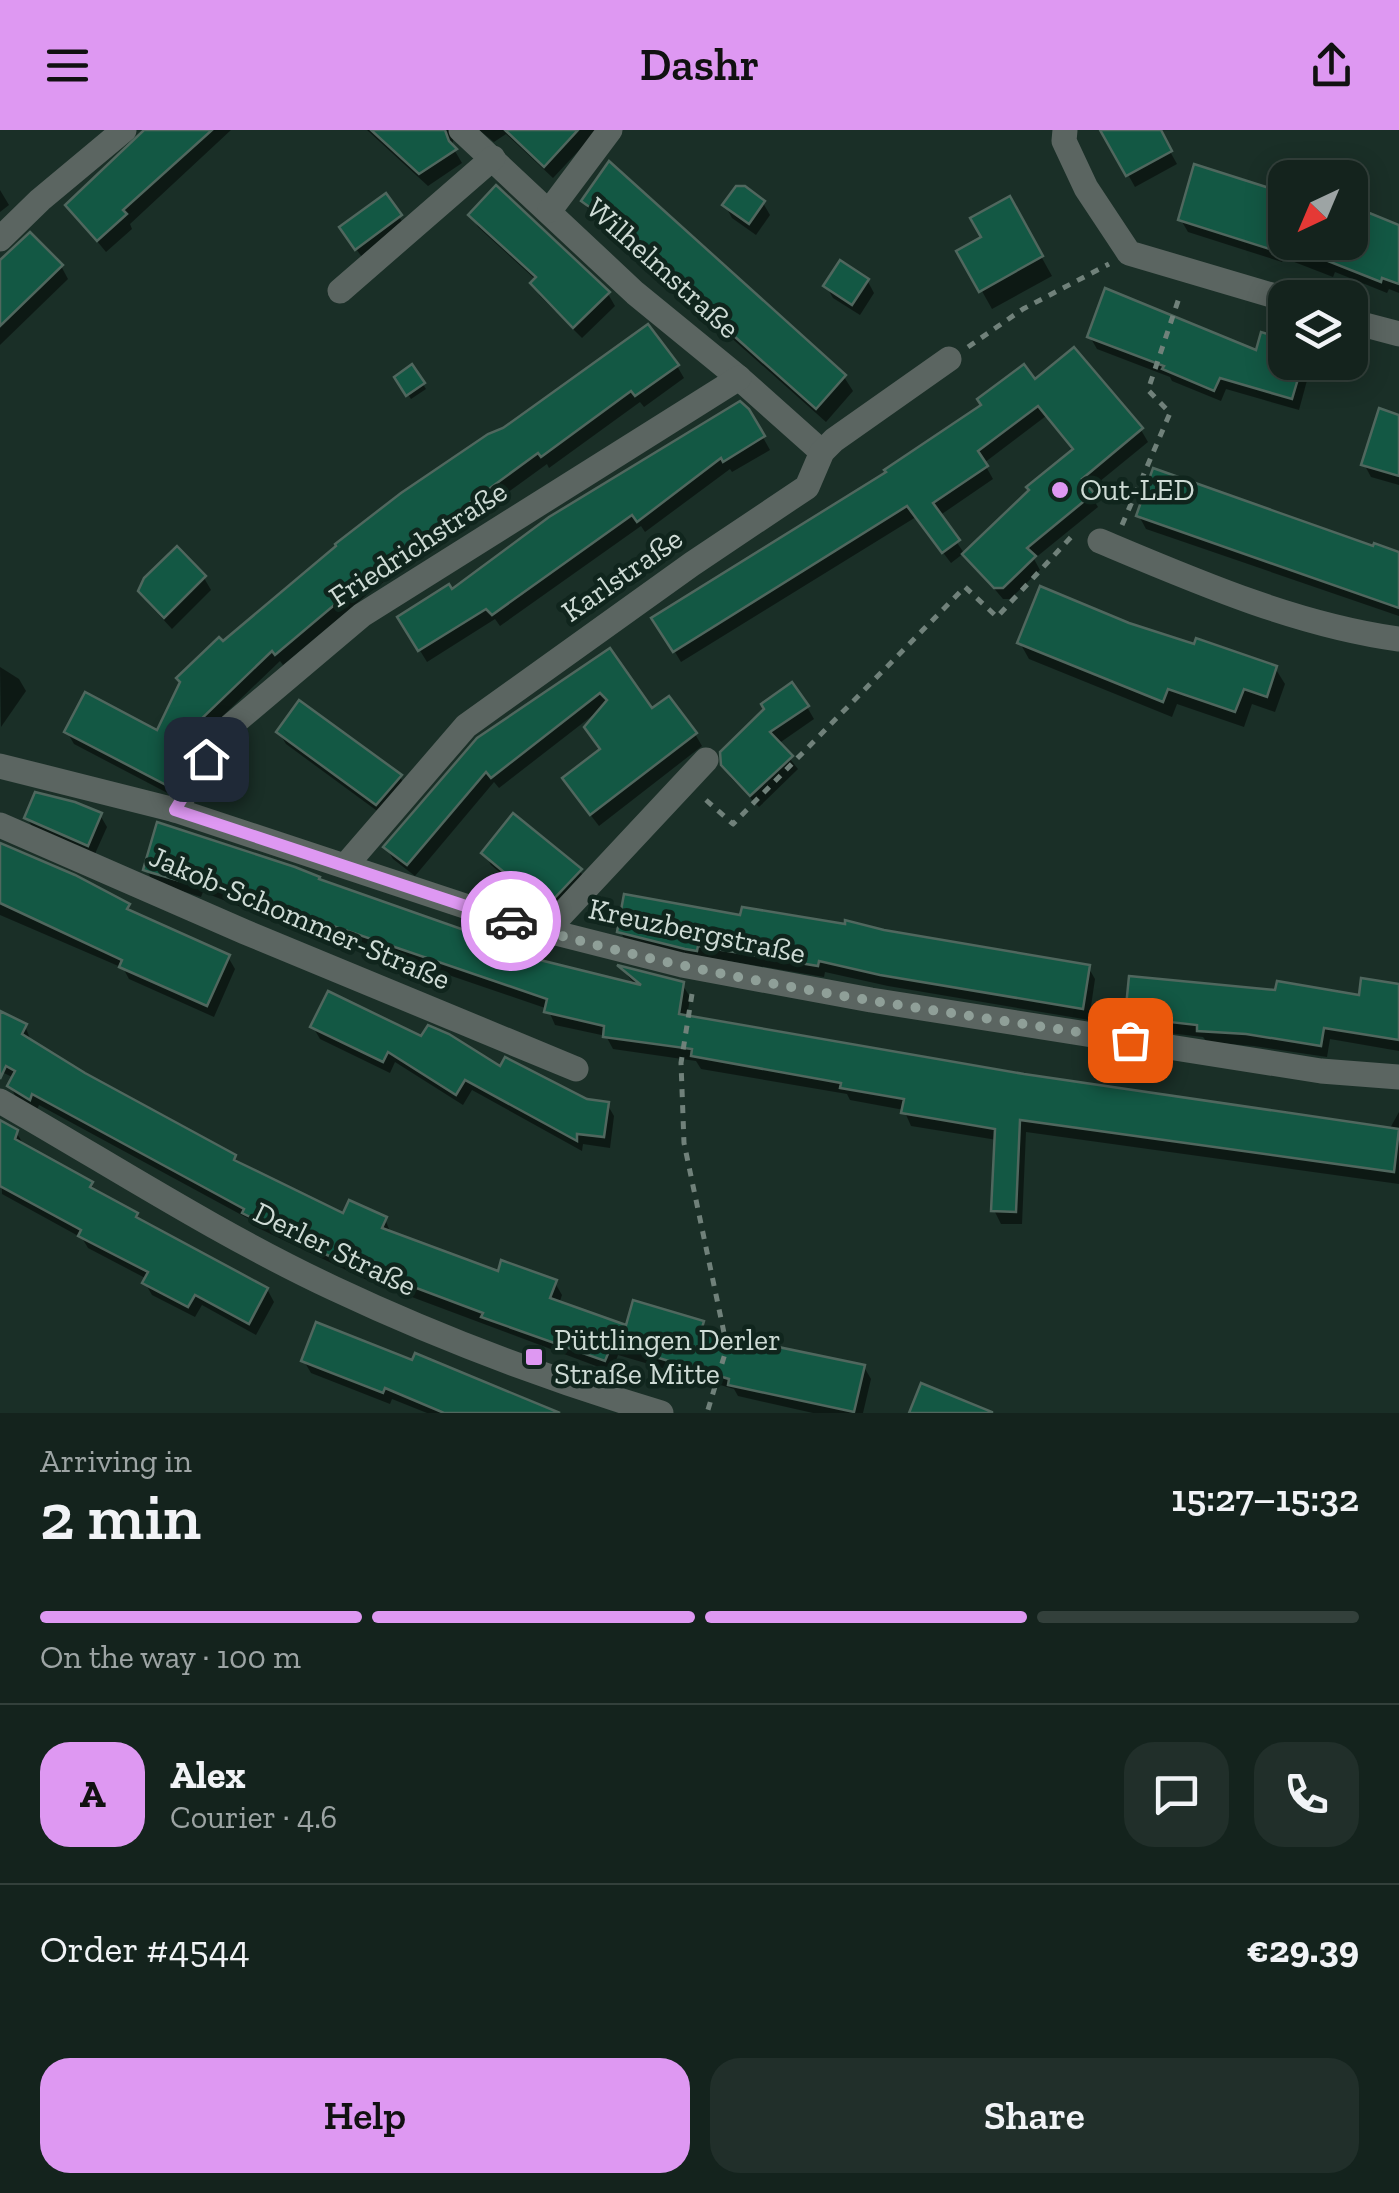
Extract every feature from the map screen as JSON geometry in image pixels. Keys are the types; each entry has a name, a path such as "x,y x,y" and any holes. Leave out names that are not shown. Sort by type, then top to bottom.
{"street":[{"path":"0,239 124,130"},
{"name":"Wilhelmstraße","path":"462,130 635,293 822,452"},
{"path":"550,210 610,130"},
{"path":"1065,130 1064,141 1086,188 1129,253 1268,294"},
{"path":"340,291 493,158"},
{"path":"1368,326 1399,334"},
{"name":"Karlstraße","path":"346,865 466,726 692,564 807,488 822,452 834,440 950,359"},
{"name":"Friedrichstraße","path":"175,810 221,734 362,615 738,378"},
{"path":"1106,544 1181,576 1352,633 1399,639"},
{"path":"546,930 706,760"},
{"name":"Kreuzbergstraße","path":"0,766 175,810 546,930 696,968 1320,1072 1399,1076"},
{"name":"Jakob-Schommer-Straße","path":"0,825 576,1070"},
{"name":"Derler Straße","path":"0,1101 193,1214 330,1287 459,1345 610,1399 661,1413"}],"path":[{"path":"950,359 1023,309 1129,253"},
{"path":"686,780 732,824 965,587 997,617 1076,532 1106,544 1170,413 1148,390 1188,272"},
{"path":"696,968 681,1063 684,1143 727,1347 707,1413"}],"building":[{"path":"144,130 212,130 123,210 127,214 97,241 65,205"},
{"path":"371,130 445,130 457,149 419,174"},
{"path":"505,130 578,130 544,167"},
{"path":"1100,130 1161,130 1172,151 1126,176"},
{"path":"609,161 846,375 816,409 652,263 658,256 581,201"},
{"path":"1194,164 1268,188 1268,248 1178,220"},
{"path":"496,185 610,292 573,328 530,283 536,277 468,215"},
{"path":"736,186 745,186 765,201 749,224 722,205"},
{"path":"386,193 402,215 355,250 339,227"},
{"path":"1010,196 1043,256 979,292 956,251 981,237 970,218"},
{"path":"1368,212 1399,225 1399,284 1382,278 1381,282 1325,260 1368,260"},
{"path":"30,232 63,265 0,326 0,260"},
{"path":"840,260 869,279 852,305 823,286"},
{"path":"1105,288 1256,350 1261,332 1268,334 1268,380 1298,380 1292,399 1220,378 1214,391 1162,369 1164,366 1087,337"},
{"path":"648,324 679,365 635,396 631,391 541,457 538,453 364,580 275,655 272,651 197,723 206,727 170,787 64,732 85,692 157,730 180,682 176,678 219,637 223,641 401,493 488,434 503,428"},
{"path":"1074,347 1143,428 1082,479 1094,493 1027,548 1036,556 1003,588 994,588 962,554 1029,490 1026,487 1073,449 1038,406 978,451 988,466 933,503 960,540 942,553 907,506 673,652 651,618 886,472 981,405 977,399 1024,364 1035,379"},
{"path":"412,364 425,383 406,396 394,377"},
{"path":"740,401 765,436 723,462 721,458 637,522 632,515 492,615 486,609 418,651 397,617 449,584 452,589 549,517"},
{"path":"1379,408 1399,415 1399,476 1361,465"},
{"path":"1153,468 1399,552 1399,608 1136,516"},
{"path":"177,546 206,576 164,618 138,591 144,578"},
{"path":"1040,586 1129,623 1194,644 1196,638 1277,666 1267,697 1244,689 1235,712 1168,689 1163,702 1017,643"},
{"path":"610,648 652,708 669,696 697,733 590,815 562,778 600,749 584,727 607,700 600,693 491,778 486,772 407,865 383,847 477,738"},
{"path":"792,682 809,706 770,732 793,756 750,796 721,765 720,752 764,709 761,704"},
{"path":"299,700 402,775 376,805 276,732"},
{"path":"35,792 102,813 88,846 24,818"},
{"path":"513,813 582,869 546,907 481,853"},
{"path":"157,822 295,867 319,879 541,957 540,960 641,985 617,965 684,982 679,1014 1024,1074 1399,1129 1394,1172 1020,1120 1016,1212 991,1211 995,1129 901,1113 904,1099 840,1088 841,1083 691,1056 692,1049 603,1037 604,1026 544,1012 547,999 304,916 302,923 196,881 194,885 143,870"},
{"path":"0,843 75,875 130,904 127,909 230,955 207,1006 119,967 122,960 0,903"},
{"path":"624,894 740,915 742,907 845,924 845,920 1090,965 1083,1009 819,961 818,966 698,946 697,951 617,932"},
{"path":"1129,976 1275,990 1277,981 1359,995 1361,978 1399,984 1399,1040 1324,1028 1321,1046 1197,1031 1197,1025 1125,1017"},
{"path":"328,991 421,1036 428,1025 500,1066 505,1057 587,1099 609,1102 604,1137 577,1134 577,1141 465,1080 456,1095 388,1052 383,1062 310,1027"},
{"path":"0,1011 27,1024 22,1034 236,1155 234,1160 343,1213 349,1200 387,1217 382,1228 498,1271 501,1260 557,1280 550,1298 626,1325 633,1300 704,1321 701,1331 865,1365 854,1412 728,1385 729,1379 612,1344 605,1361 481,1317 483,1313 325,1254 242,1213 244,1209 32,1094 30,1100 7,1086 15,1071 6,1066 0,1079"},
{"path":"0,1120 18,1130 15,1139 93,1182 90,1187 138,1213 136,1217 268,1288 249,1324 195,1295 188,1307 142,1283 148,1272 78,1236 81,1230 0,1186"},
{"path":"316,1322 412,1360 415,1353 560,1413 444,1413 385,1388 383,1393 301,1361"},
{"path":"921,1383 992,1412 992,1413 909,1413"}],"way so far":[{"path":"511,921 682,965 871,1000 1130,1040"}],"place":[{"name":"Out-LED","path":"1060,490"},
{"name":"Püttlingen Derler Straße Mitte","path":"534,1357"}],"route":[{"path":"206,759 175,810 511,921"}]}
